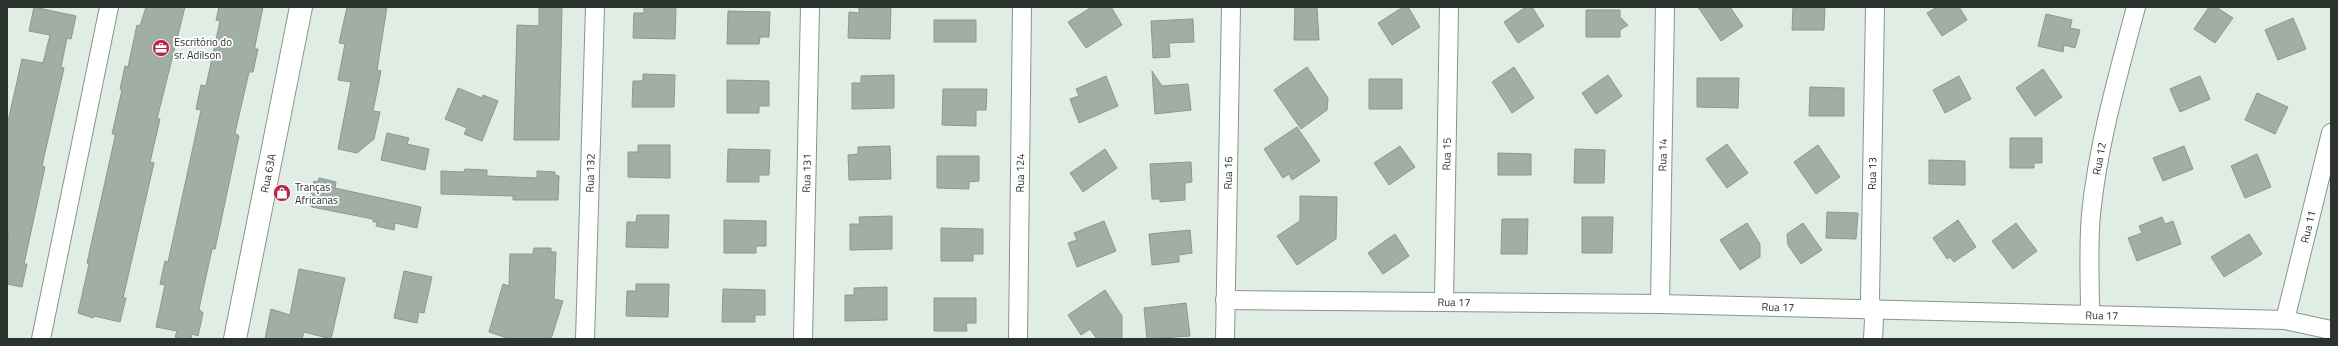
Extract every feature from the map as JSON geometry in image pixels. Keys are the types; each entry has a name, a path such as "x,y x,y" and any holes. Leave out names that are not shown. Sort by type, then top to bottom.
{"street":[{"path":"41,339 109,7"},
{"name":"Rua 63A","path":"235,339 302,7"},
{"name":"Rua 132","path":"585,339 595,7"},
{"name":"Rua 131","path":"803,339 810,7"},
{"name":"Rua 124","path":"1018,339 1022,7"},
{"name":"Rua 16","path":"1225,339 1224,300 1231,7"},
{"name":"Rua 15","path":"1444,301 1449,7"},
{"name":"Rua 14","path":"1660,304 1665,7"},
{"name":"Rua 13","path":"1874,339 1870,299 1875,7"},
{"name":"Rua 12","path":"2090,315 2091,216 2094,186 2106,122 2136,7"},
{"name":"Rua 11","path":"2284,320 2331,133"},
{"name":"Rua 17","path":"1224,300 1660,304 2284,320 2331,330"}],"building":[{"path":"34,7 76,16 71,39 67,38 61,67 64,68 42,166 45,167 24,264 27,264 22,287 7,284 7,244 9,231 7,231 7,126 22,59 43,63 50,35 29,31"},
{"path":"146,7 185,7 157,119 160,119 150,162 154,163 123,298 126,298 120,322 94,316 93,318 78,313 89,264 87,263 115,137 115,134 112,134 122,90 120,89 125,66 128,67 137,25 140,26"},
{"path":"219,7 263,7 255,46 255,49 258,49 253,72 249,72 235,133 239,136 215,249 212,249 199,309 203,313 198,336 192,334 191,339 183,339 175,337 177,331 156,327 165,285 160,284 165,261 168,262 201,110 196,109 201,85 206,86 220,21 216,20"},
{"path":"347,7 387,7 377,70 381,71 373,111 380,112 374,139 357,153 338,149 351,82 338,80 345,44 339,43"},
{"path":"539,7 562,7 559,140 514,140 517,25 539,26"},
{"path":"644,7 676,7 675,39 633,38 634,13 644,13"},
{"path":"859,7 891,7 890,39 848,38 849,12 859,13"},
{"path":"1092,7 1111,7 1122,25 1086,48 1068,22"},
{"path":"1295,7 1317,7 1319,40 1294,40"},
{"path":"1403,7 1408,7 1420,27 1392,45 1378,23"},
{"path":"1526,7 1532,7 1544,26 1518,43 1504,22"},
{"path":"1698,7 1730,7 1743,26 1721,41"},
{"path":"1793,7 1825,7 1824,30 1792,30"},
{"path":"1937,7 1959,7 1967,20 1942,36 1927,13"},
{"path":"2209,7 2216,7 2233,18 2215,43 2194,29"},
{"path":"1586,10 1620,10 1620,17 1628,25 1620,30 1620,37 1586,37"},
{"path":"728,11 770,12 769,37 760,37 759,44 727,44"},
{"path":"2046,14 2072,20 2070,28 2080,30 2075,48 2064,45 2063,52 2038,46"},
{"path":"2293,18 2306,49 2278,60 2265,30"},
{"path":"1193,19 1194,42 1169,43 1170,57 1153,58 1151,21"},
{"path":"934,20 976,20 976,42 934,42"},
{"path":"1307,67 1328,98 1327,110 1301,129 1274,90"},
{"path":"1514,67 1534,98 1512,113 1492,82"},
{"path":"2043,69 2062,97 2035,116 2016,88"},
{"path":"1152,71 1162,86 1188,84 1191,110 1155,114"},
{"path":"643,74 675,75 674,107 632,107 633,81 643,81"},
{"path":"894,75 894,108 852,109 852,83 861,83 861,76"},
{"path":"1608,75 1622,96 1596,114 1582,93"},
{"path":"1106,76 1118,106 1079,123 1070,99 1079,96 1076,89"},
{"path":"1959,76 1971,99 1945,113 1933,90"},
{"path":"2200,76 2210,99 2180,112 2170,89"},
{"path":"1697,78 1739,78 1738,108 1697,107"},
{"path":"1369,79 1402,79 1402,109 1369,109"},
{"path":"727,80 769,81 769,106 759,106 759,113 727,113"},
{"path":"1810,87 1844,88 1844,116 1809,116"},
{"path":"458,88 482,98 483,95 498,101 482,141 464,134 467,128 445,119"},
{"path":"943,89 987,89 986,110 976,110 976,126 942,125"},
{"path":"2257,93 2288,107 2275,134 2245,120"},
{"path":"1297,127 1320,161 1292,180 1289,174 1283,178 1264,149"},
{"path":"387,133 409,138 407,144 429,149 425,170 381,160"},
{"path":"2010,138 2042,138 2042,163 2034,163 2034,168 2010,168"},
{"path":"1727,144 1748,173 1727,188 1706,159"},
{"path":"638,145 670,145 670,178 628,177 628,152 638,152"},
{"path":"1818,145 1840,177 1816,194 1794,162"},
{"path":"890,146 891,179 849,180 848,155 858,154 858,147"},
{"path":"1400,146 1415,167 1389,185 1374,163"},
{"path":"2184,146 2193,169 2163,181 2153,158"},
{"path":"728,149 770,150 769,175 759,175 759,182 727,182"},
{"path":"1105,149 1117,168 1083,192 1070,173"},
{"path":"1575,149 1605,150 1604,183 1574,183"},
{"path":"1498,153 1531,154 1531,175 1498,175"},
{"path":"2257,154 2271,187 2245,198 2231,166"},
{"path":"937,156 979,156 979,181 969,182 969,189 937,188"},
{"path":"1929,160 1965,161 1965,185 1929,184"},
{"path":"1191,162 1192,182 1185,183 1185,200 1160,202 1160,199 1152,199 1150,164"},
{"path":"465,169 487,170 487,176 537,178 537,171 555,172 555,175 559,176 558,200 513,200 513,196 441,194 441,171 464,172"},
{"path":"319,178 336,182 335,188 421,207 417,228 395,223 394,230 376,226 377,222 373,222 373,219 312,207 309,205 314,181 318,182"},
{"path":"1300,196 1337,197 1336,239 1297,265 1277,236 1300,221"},
{"path":"1827,212 1858,213 1856,239 1826,238"},
{"path":"637,215 669,215 668,248 626,247 627,222 636,222"},
{"path":"892,216 892,249 850,250 850,224 860,224 859,217"},
{"path":"1582,217 1613,217 1612,253 1582,253"},
{"path":"2162,217 2165,224 2173,221 2181,244 2137,261 2128,238 2142,233 2139,226"},
{"path":"1502,219 1528,219 1527,254 1501,254"},
{"path":"724,220 766,221 766,246 756,246 756,253 724,253"},
{"path":"1958,220 1976,247 1954,262 1950,257 1947,259 1933,238"},
{"path":"1104,221 1116,251 1077,267 1068,243 1077,240 1074,233"},
{"path":"1747,223 1760,244 1760,257 1740,270 1720,240"},
{"path":"1803,223 1822,250 1801,264 1788,245 1787,234"},
{"path":"2016,223 2037,251 2013,269 1992,241"},
{"path":"941,228 983,229 983,254 973,254 973,261 941,261"},
{"path":"1190,230 1192,253 1179,255 1179,262 1152,265 1149,234"},
{"path":"1395,234 1409,256 1383,274 1368,253"},
{"path":"2249,234 2262,254 2224,277 2211,257"},
{"path":"534,248 551,248 551,252 556,252 554,299 563,301 551,339 510,339 489,332 503,284 509,286 510,254 533,254"},
{"path":"299,269 345,278 331,339 304,332 302,339 265,339 271,309 290,315"},
{"path":"404,271 432,277 424,313 419,312 417,323 394,318"},
{"path":"636,284 669,284 668,317 626,316 627,291 636,291"},
{"path":"887,287 887,320 845,321 845,295 854,295 854,288"},
{"path":"723,289 765,290 765,315 755,315 755,322 722,322"},
{"path":"1105,290 1122,316 1122,339 1097,339 1090,329 1081,335 1068,315"},
{"path":"934,298 976,298 976,323 966,323 967,331 934,331"},
{"path":"1186,303 1190,336 1147,339 1144,308"}],"place":[{"name":"Escritório do sr. Adilson","path":"161,48"},
{"name":"Tranças Africanas","path":"282,193"}]}
